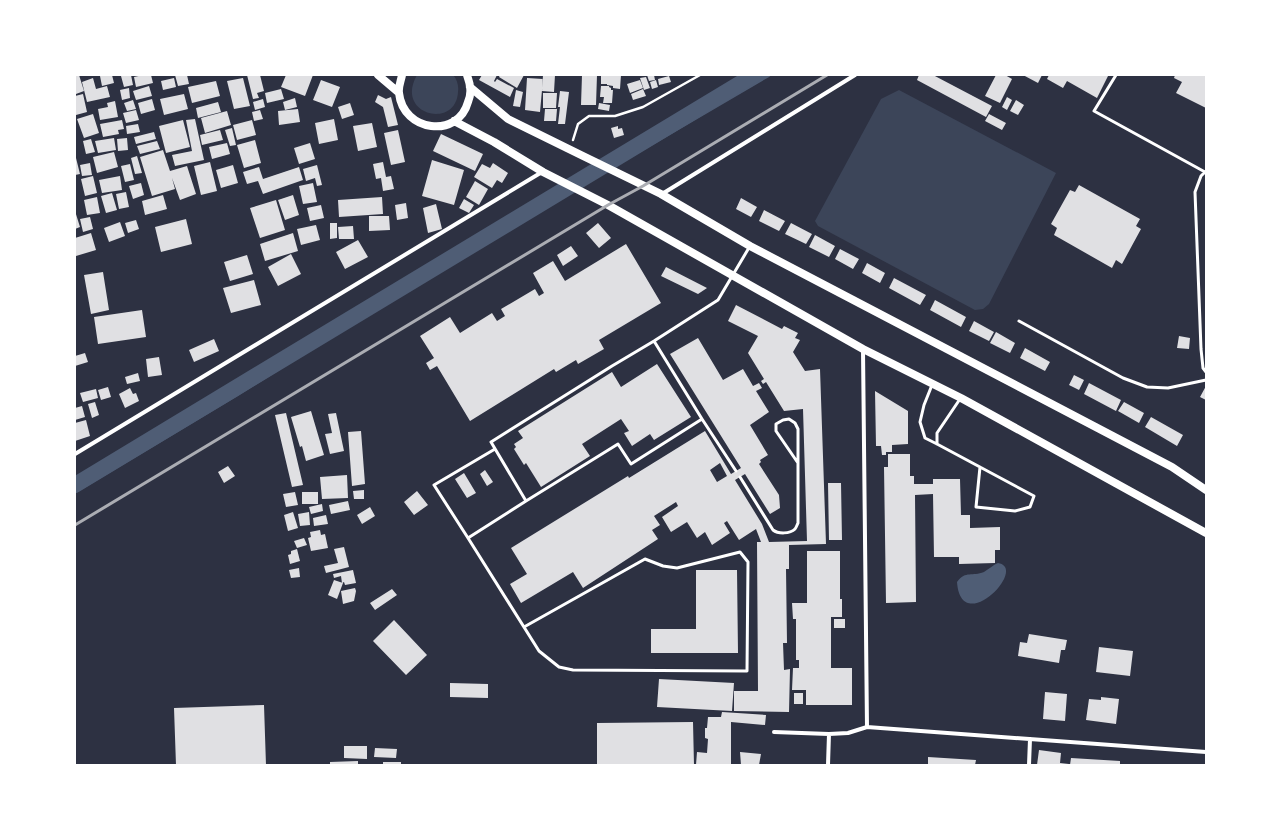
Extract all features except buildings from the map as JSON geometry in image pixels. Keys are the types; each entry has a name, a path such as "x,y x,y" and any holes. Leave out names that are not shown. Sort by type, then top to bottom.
{"main road":[{"path":"378,75 398,92"},
{"path":"402,75 398,92 401,104 408,115 417,123 426,126 438,127 454,122 467,107 470,95 467,75"},
{"path":"470,87 508,119 661,194 750,246 1172,467 1206,490"},
{"path":"454,122 494,142 543,172 608,205 863,349 960,398 1206,534"}],"street":[{"path":"661,194 855,75"},
{"path":"75,454 543,172"},
{"path":"863,349 866,727"},
{"path":"774,732 829,734 848,733 866,727 1206,752"},
{"path":"828,765 829,734"},
{"path":"1029,765 1030,739"}],"lane":[{"path":"1116,75 1094,111 1206,172 1201,176 1195,192 1201,349 1203,368 1206,372"},
{"path":"526,502 491,442 718,300 750,246"},
{"path":"1019,321 1124,378 1147,387 1168,388 1206,380"},
{"path":"654,341 736,471"},
{"path":"933,384 924,405 920,422 925,438 937,444 980,467 1034,496 1030,507 1015,511 976,507 980,467"},
{"path":"937,444 937,433 960,398"},
{"path":"468,538 618,444 630,464 702,418"},
{"path":"740,477 773,530 777,533 790,532 795,530 798,523 798,463 798,429 795,423 790,419 783,420 776,424 776,431 798,463"},
{"path":"495,449 434,485 524,627 540,651 559,667 573,670 747,671 748,562 740,552 677,568 663,566 645,559 524,627"}],"path":[{"path":"569,150 578,124 589,116 615,116 643,107 700,75"}],"shaded area":[{"path":"417,75 453,75 457,81 458,87 455,104 448,111 438,114 428,113 419,108 413,100 412,89"},
{"path":"899,90 1056,173 989,304 983,309 975,310 818,226 815,221 881,99"},
{"path":"998,563 1005,568 1005,576 1000,586 991,595 980,602 969,603 961,597 957,582 960,578 966,575 984,572"}],"waterway":[{"path":"75,485 754,75"},
{"path":"75,491 237,394 479,244 768,75"}],"railway":[{"path":"75,525 827,75"}]}
